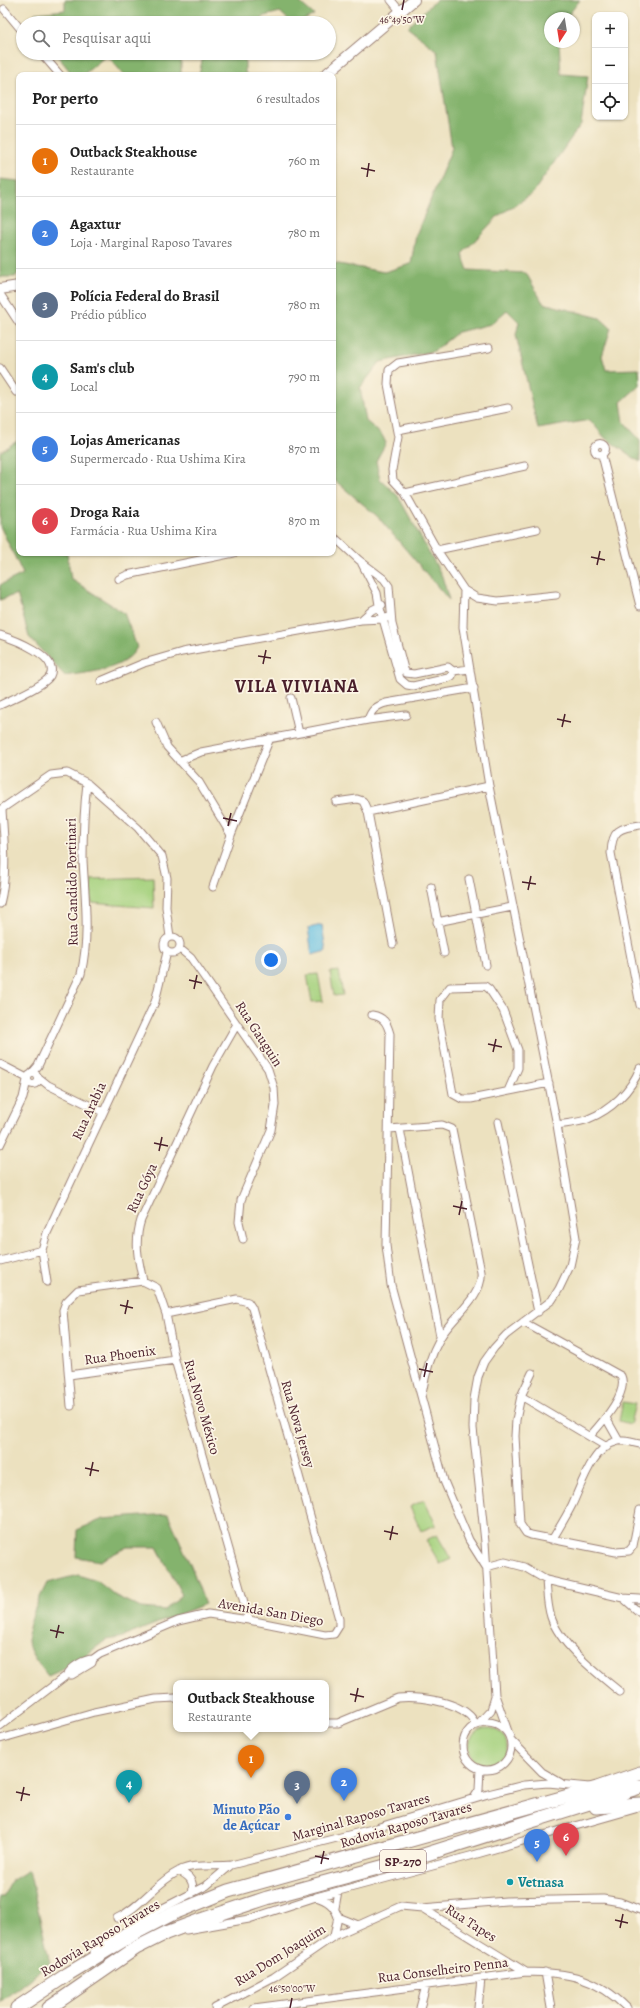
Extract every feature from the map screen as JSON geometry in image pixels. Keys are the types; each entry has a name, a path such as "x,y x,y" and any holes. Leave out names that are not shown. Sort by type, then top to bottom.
{"highway":[{"name":"Rodovia Raposo Tavares","path":"17,2008 68,1974 137,1932 174,1913 228,1892 597,1788 640,1773"},
{"name":"Rodovia Raposo Tavares","path":"49,2008 136,1948 166,1933 198,1921 260,1900 411,1860 576,1809 640,1787"},
{"path":"576,1809 640,1804"}],"street":[{"path":"391,0 400,12"},
{"path":"329,72 414,0"},
{"path":"4,9 16,24"},
{"path":"47,60 57,72"},
{"path":"0,289 16,286"},
{"path":"0,294 16,318"},
{"path":"489,348 398,363 392,366 389,370 388,384 398,430 397,446 392,473 393,480 405,494 437,550 464,590 477,598 498,601 556,595"},
{"path":"0,368 16,392"},
{"path":"398,430 508,408"},
{"path":"602,455 640,606"},
{"path":"405,494 525,466"},
{"path":"437,550 537,529"},
{"path":"336,539 359,560 387,582 390,592 391,616 406,673 414,674 448,667 453,671 470,669"},
{"path":"119,579 127,575 219,556"},
{"path":"359,560 372,581 377,593 400,679 404,684 413,686 444,679 452,676 453,671"},
{"path":"372,581 387,582"},
{"path":"464,590 463,627 489,786 512,907 549,1083 576,1238 570,1266 552,1300 538,1312 506,1334 484,1362 478,1377 474,1399 473,1428 496,1695 510,1738 511,1752 504,1763 493,1769 480,1769 467,1759 463,1744 466,1736 491,1710 496,1695"},
{"path":"361,620 379,605 390,606"},
{"path":"101,681 144,663 182,652 361,620 384,619 391,616"},
{"path":"0,635 35,650 48,661 51,671 50,676 40,684 0,705"},
{"path":"441,668 444,679"},
{"path":"368,720 370,713 374,709 386,703 474,688"},
{"path":"291,698 299,733"},
{"path":"179,761 201,752 270,738 368,720 406,715"},
{"path":"156,722 162,740 199,782 231,835"},
{"path":"213,887 231,835 270,738"},
{"name":"Rua Arabia","path":"1,810 14,799 51,775 67,773 87,783 138,828 162,856 167,878 166,907 170,937 167,938 164,944 167,952 155,1002 56,1213 42,1250 47,1282"},
{"name":"Rua Candido Portinari","path":"0,1145 81,974 86,952 87,932 83,858 87,783"},
{"path":"368,812 489,786"},
{"path":"336,802 357,799 363,801 368,812 393,944"},
{"path":"0,904 4,881 5,857 1,810"},
{"path":"640,825 623,828 616,833 612,841 611,853 640,1005"},
{"path":"469,879 486,965"},
{"path":"431,886 444,953"},
{"path":"437,922 512,907"},
{"path":"167,952 174,953 180,949 179,940 170,937"},
{"name":"Rua Gauguin","path":"180,949 191,958 268,1069 274,1088 275,1105 271,1130 241,1200 239,1217 243,1239"},
{"path":"508,1091 518,1068 519,1058 503,1010 489,989 485,986 450,987 440,1000 439,1019 453,1094 462,1098 472,1099 549,1083"},
{"path":"372,1015 380,1016 384,1020 390,1034 386,1245 389,1271 444,1481 469,1540 486,1567"},
{"name":"Rua Góya","path":"143,1281 136,1247 136,1234 141,1220 213,1066 237,1024"},
{"path":"0,1064 15,1071 20,1070 33,1078 103,1112"},
{"path":"557,1125 588,1119 609,1108 627,1091 640,1068"},
{"path":"498,1122 538,1312"},
{"path":"389,1130 442,1125 452,1130 482,1278 479,1288 440,1336 428,1367 422,1396"},
{"path":"400,1129 440,1336"},
{"path":"0,1261 42,1250"},
{"path":"71,1406 63,1310 66,1302 78,1290 143,1281"},
{"name":"Rua Novo México","path":"143,1281 157,1288 166,1314 175,1360 248,1620"},
{"name":"Rua Nova Jersey","path":"166,1314 237,1300 248,1302 252,1308 339,1619 339,1626 334,1634"},
{"path":"523,1322 621,1376 623,1382 622,1389 606,1418 590,1436"},
{"name":"Rua Phoenix","path":"68,1375 175,1360"},
{"path":"532,1373 521,1396 515,1436 520,1524 526,1533 552,1540 616,1552 629,1551 632,1546 640,1510"},
{"path":"521,1396 607,1447"},
{"path":"606,1418 619,1441"},
{"path":"552,1540 573,1504 583,1477 592,1462 607,1447 619,1441 640,1444"},
{"path":"486,1567 505,1562 524,1567 546,1580 623,1598 640,1599"},
{"path":"546,1580 551,1616 556,1629 598,1674 620,1692"},
{"path":"623,1598 640,1613"},
{"name":"Avenida San Diego","path":"0,1726 67,1674 72,1675 92,1663 93,1659 100,1654 178,1621 198,1616 220,1615 325,1635 334,1634"},
{"path":"329,1723 338,1722 398,1698 408,1697 450,1705 469,1715 477,1725"},
{"path":"0,1739 94,1712 156,1699 173,1698"},
{"path":"477,1725 492,1723 499,1726 542,1772 563,1784"},
{"path":"474,1798 480,1790 480,1769"},
{"name":"Marginal Raposo Tavares","path":"68,1974 74,1966 118,1934 156,1911 206,1886 231,1865 376,1828 474,1798 524,1785 563,1784 597,1788"},
{"path":"166,1933 216,1926 249,1919 316,1897 470,1856 640,1807"},
{"path":"117,1918 134,1908 154,1889 179,1871 196,1867 231,1865"},
{"path":"179,1871 191,1880 193,1888 192,1894"},
{"path":"334,1936 338,1917 336,1908 338,1891"},
{"path":"316,1897 327,1901 336,1908"},
{"name":"Rua Dom Joaquim","path":"216,2008 274,1977 334,1936 401,1906 422,1908 513,1901 587,1899 620,1902 640,1910"},
{"name":"Rua Tapes","path":"422,1908 526,1972"},
{"path":"338,1917 358,1925"},
{"name":"Rua Conselheiro Penna","path":"254,2008 526,1972 545,1972 571,1974 586,1980 626,2008"},
{"path":"545,1972 551,2008"},
{"path":"478,2008 481,1979"},
{"path":"420,2008 426,1986"}],"green space":[{"path":"65,0 297,0 314,15 284,16 280,12 265,16 36,16 35,13 65,10"},
{"path":"436,0 580,0 571,12 544,12 544,48 559,48 561,74 588,76 581,124 532,194 498,216 462,254 468,270 526,273 543,303 600,318 611,328 602,356 606,370 639,369 640,385 621,402 624,422 640,440 640,462 605,438 590,420 538,429 516,335 519,322 507,310 491,324 458,332 434,351 380,362 360,388 366,421 382,435 386,443 376,461 380,479 398,496 442,576 449,600 377,516 336,482 336,264 384,272 411,264 416,235 452,148 437,51 407,27"},
{"path":"61,60 101,60 87,72 71,72"},
{"path":"111,60 181,60 181,72 121,72"},
{"path":"202,60 245,60 245,72 200,72"},
{"path":"0,179 16,181 16,276 0,277"},
{"path":"16,442 16,556 67,556 71,579 124,613 137,647 124,661 106,669 65,676 29,637 17,594 0,600 0,585 23,574 0,526 0,452"},
{"path":"153,877 154,908 91,903 91,879"},
{"path":"339,971 343,995 334,996 330,972"},
{"path":"318,974 323,1001 312,1002 307,975"},
{"path":"623,1402 635,1404 630,1424 619,1421"},
{"path":"424,1500 436,1525 421,1531 410,1507"},
{"path":"168,1514 193,1571 205,1604 120,1638 106,1640 73,1665 48,1676 31,1652 28,1644 29,1627 32,1617 47,1583 78,1575 97,1581 116,1596 141,1608 165,1610 182,1595 157,1547 127,1547 100,1561 76,1557 77,1530 103,1519"},
{"path":"437,1535 451,1559 440,1564 426,1540"},
{"path":"488,1728 498,1731 504,1737 507,1747 504,1757 498,1763 488,1766 478,1763 472,1757 469,1747 472,1737 478,1731"},
{"path":"29,1870 50,1963 0,2002 0,1897 3,1897 11,1881"}],"water":[{"path":"322,925 326,951 312,955 308,928"}],"place":[{"name":"Outback Steakhouse","path":"251,1778"},
{"name":"Agaxtur","path":"344,1801"},
{"name":"Sam's club","path":"129,1803"},
{"name":"Polícia Federal do Brasil","path":"297,1804"},
{"name":"Minuto Pão de Açúcar","path":"288,1817"},
{"name":"Droga Raia","path":"566,1856"},
{"name":"Lojas Americanas","path":"537,1862"},
{"name":"Vetnasa","path":"510,1882"}],"district":[{"name":"VILA VIVIANA","path":"297,686"}]}
